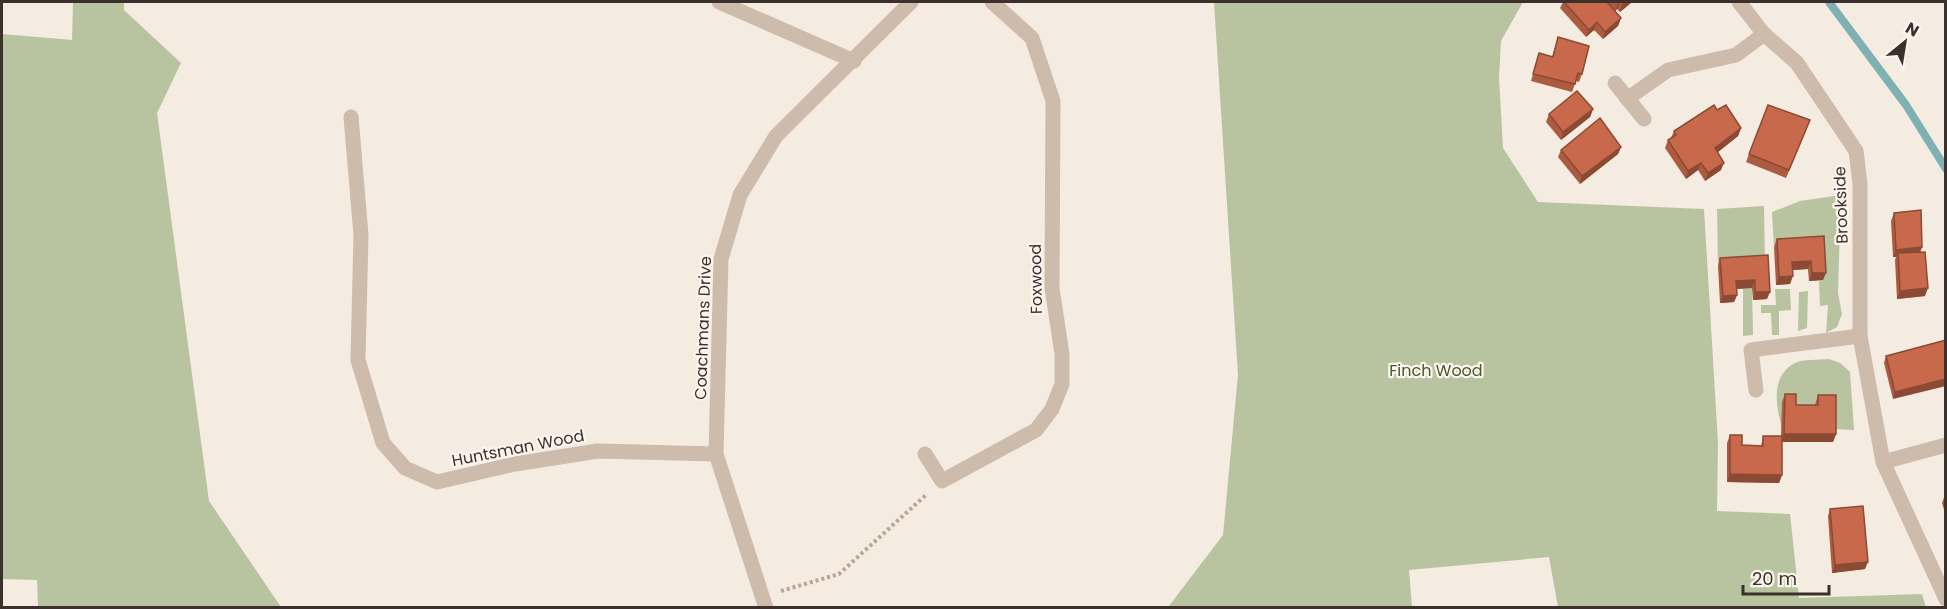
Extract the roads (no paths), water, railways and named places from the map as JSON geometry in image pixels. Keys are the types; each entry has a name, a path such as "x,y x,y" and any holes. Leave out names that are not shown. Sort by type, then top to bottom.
{"street":[{"path":"719,2 854,61"},
{"name":"Coachmans Drive","path":"764,600 716,454 721,259 740,195 776,136 911,2"},
{"name":"Foxwood","path":"925,454 942,481 1036,430 1052,409 1062,384 1062,354 1052,288 1053,101 1032,38 992,2"},
{"name":"Brookside","path":"1739,2 1764,34 1797,63 1856,150 1860,184 1860,336 1883,462 1946,599"},
{"path":"1628,99 1668,70 1736,55 1764,34"},
{"path":"1615,83 1644,119"},
{"name":"Huntsman Wood","path":"351,117 362,235 358,360 383,443 405,468 437,482 515,464 598,451 716,454"},
{"path":"1756,390 1751,350 1860,336"},
{"path":"1883,462 1946,445"}],"waterway":[{"path":"1829,2 1906,105 1946,169"}],"park label":[{"name":"Finch Wood","path":"1436,370"}]}
